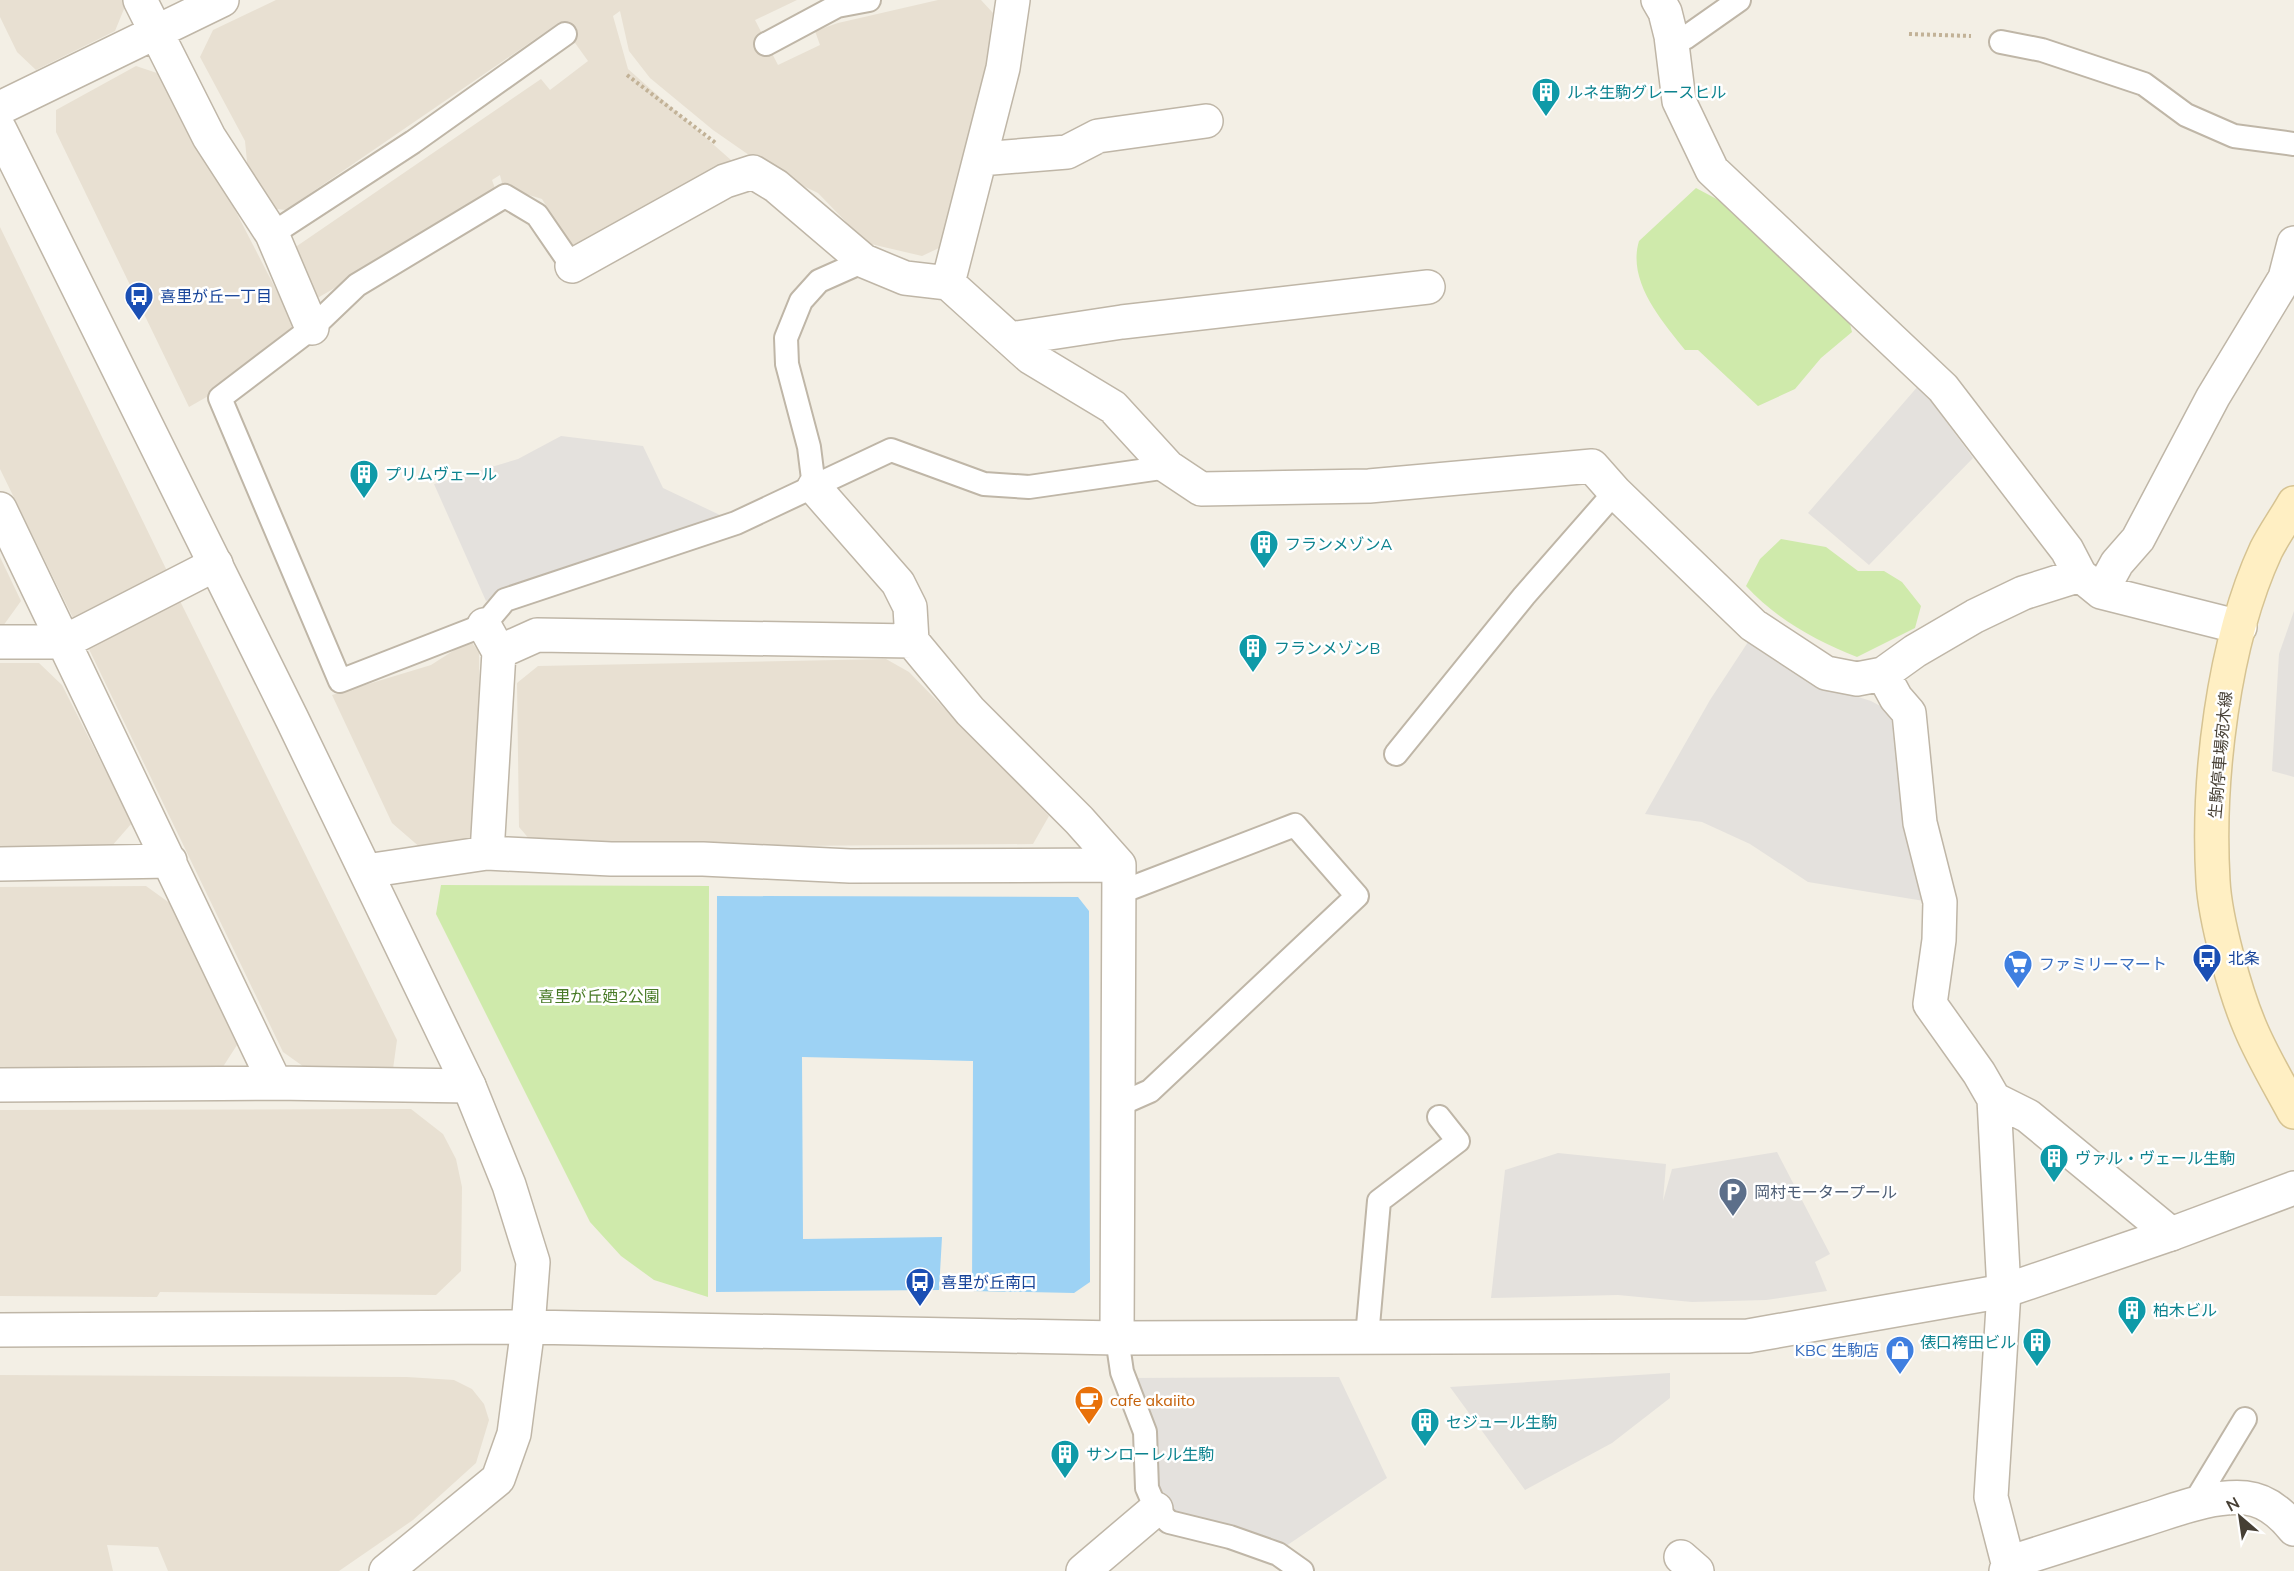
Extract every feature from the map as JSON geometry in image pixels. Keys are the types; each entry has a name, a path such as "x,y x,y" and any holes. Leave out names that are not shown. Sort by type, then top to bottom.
{"main road":[{"name":"生駒停車場宛木線","path":"2294,503 2266,551 2240,627 2224,694 2213,789 2213,883 2228,958 2249,1026 2294,1112"}],"street":[{"path":"140,0 209,137 272,234 312,328"},
{"path":"0,108 222,0"},
{"path":"948,283 1003,68 1013,0"},
{"path":"1658,0 1665,12 1671,36 1679,101 1712,170 1943,388 2090,583"},
{"path":"980,159 1068,152 1098,136 1206,121"},
{"path":"0,130 216,564 469,1086 509,1185 533,1262 528,1327 514,1434 498,1479 386,1571"},
{"path":"572,266 725,181 753,172 776,186 864,261 905,278 948,283 1030,357 1113,407 1168,467 1201,489 1369,486 1592,466 1615,492 1753,625 1826,673 1857,679 1883,674 1915,651 1975,616 2023,593 2090,583 2240,627"},
{"path":"2090,583 2117,563 2138,539 2213,397 2285,278 2294,243"},
{"path":"1010,339 1122,322 1428,286"},
{"path":"814,487 898,583 910,608 912,641 970,711 1079,820 1120,879 1116,1106 1117,1338"},
{"path":"0,509 275,1083"},
{"path":"0,642 64,642 216,564"},
{"path":"487,853 491,639 537,635 912,641"},
{"path":"1883,674 1896,698 1909,713 1920,823 1940,902 1939,940 1930,1004 1979,1072 1994,1099 2004,1292 1991,1497 2007,1567 2193,1505 2225,1499 2247,1498 2274,1510 2283,1516 2294,1529"},
{"path":"366,871 487,853 611,860 703,859 1120,879"},
{"path":"0,864 170,861"},
{"path":"0,1085 275,1083 469,1086"},
{"path":"1994,1099 2028,1116 2171,1234"},
{"path":"0,1330 528,1327 1117,1338 1748,1336 2004,1292 2294,1188"},
{"path":"1083,1571 1156,1509"}],"lane":[{"path":"766,44 837,6 869,0"},
{"path":"1671,36 1685,38 1739,0"},
{"path":"272,234 413,142 565,34"},
{"path":"2001,42 2042,50 2144,84 2186,115 2234,136 2294,144"},
{"path":"572,266 537,215 505,196 357,285 312,328 220,398 340,681 491,639 505,600 736,523 891,450 984,484 1029,487 1168,467"},
{"path":"814,487 809,447 787,364 786,338 801,301 819,281 864,261"},
{"path":"1396,754 1524,596 1615,492"},
{"path":"1116,1106 1150,1091 1358,896 1295,825 1120,879"},
{"path":"1367,1337 1378,1201 1458,1141 1439,1117"},
{"path":"1117,1338 1122,1372 1145,1432 1147,1488 1156,1509 1169,1521 1230,1537 1278,1554 1302,1571"},
{"path":"2193,1505 2246,1419"}],"path":[{"path":"1909,34 1982,37 2001,42"},
{"path":"627,75 753,172"}],"shaded area":[{"path":"0,0 124,0 126,4 115,31 36,70 17,52 0,17"},
{"path":"276,0 797,0 755,20 778,65 820,45 815,31 838,23 938,0 981,0 993,13 990,29 997,55 939,248 922,256 858,241 848,224 818,193 772,171 713,130 650,78 629,51 620,11 613,16 628,69 740,168 572,249 542,199 503,187 500,175 492,180 497,194 314,300 293,263 297,246 541,79 550,90 588,61 560,22 286,210 268,208 248,172 245,141 200,57 213,30"},
{"path":"136,66 166,76 303,342 189,407 56,132 56,110"},
{"path":"0,227 169,575 75,622 0,469"},
{"path":"1919,385 1973,458 1869,565 1808,513"},
{"path":"561,436 643,446 663,488 722,516 550,572 486,601 434,484 518,459"},
{"path":"0,557 21,601 3,626 0,626"},
{"path":"180,601 397,1040 393,1069 314,1074 283,1052 87,645"},
{"path":"2294,611 2294,777 2272,771 2279,654"},
{"path":"1750,639 1820,685 1871,701 1895,714 1924,901 1808,882 1750,844 1702,822 1645,814 1710,700"},
{"path":"470,640 479,652 481,829 457,848 422,849 392,823 332,695 431,665"},
{"path":"886,659 909,672 1049,816 1033,844 537,848 519,827 517,683 538,666"},
{"path":"0,663 39,663 62,685 132,823 111,847 0,847"},
{"path":"146,886 171,904 237,1045 219,1073 0,1073 0,887"},
{"path":"411,1109 443,1134 456,1159 462,1187 461,1271 436,1295 160,1292 157,1297 0,1296 0,1110"},
{"path":"1777,1152 1830,1254 1815,1262 1827,1291 1766,1300 1692,1302 1618,1295 1491,1298 1505,1170 1558,1153 1666,1164 1663,1201 1672,1169"},
{"path":"1670,1373 1670,1398 1612,1443 1525,1490 1450,1387"},
{"path":"0,1375 407,1377 454,1380 472,1389 484,1404 489,1420 476,1463 413,1520 339,1571 168,1571 158,1547 107,1545 113,1571 0,1571"},
{"path":"1339,1377 1387,1478 1283,1548 1181,1518 1163,1508 1130,1378"}],"green space":[{"path":"1696,188 1726,204 1849,320 1852,332 1821,358 1795,389 1758,406 1698,350 1685,350 1648,299 1638,271 1639,241"},
{"path":"1781,539 1826,547 1858,571 1884,571 1902,582 1921,606 1915,628 1857,657 1827,644 1783,619 1746,586 1760,559"},
{"name":"喜里が丘廼2公園","path":"441,885 709,886 708,1297 654,1280 621,1256 590,1222 436,914"}],"water":[{"path":"717,896 1078,897 1089,911 1090,1282 1074,1293 972,1291 973,1061 802,1057 803,1239 942,1237 939,1290 716,1292"}],"place":[{"name":"ルネ生駒グレースヒル","path":"1546,118"},
{"name":"喜里が丘一丁目","path":"139,322"},
{"name":"プリムヴェール","path":"364,500"},
{"name":"フランメゾンA","path":"1264,570"},
{"name":"フランメゾンB","path":"1253,674"},
{"name":"北条","path":"2207,984"},
{"name":"ファミリーマート","path":"2018,990"},
{"name":"ヴァル・ヴェール生駒","path":"2054,1184"},
{"name":"岡村モータープール","path":"1733,1218"},
{"name":"喜里が丘南口","path":"920,1308"},
{"name":"柏木ビル","path":"2132,1336"},
{"name":"俵口袴田ビル","path":"2037,1368"},
{"name":"KBC 生駒店","path":"1900,1376"},
{"name":"cafe akaiito","path":"1089,1426"},
{"name":"セジュール生駒","path":"1425,1448"},
{"name":"サンローレル生駒","path":"1065,1480"}]}
